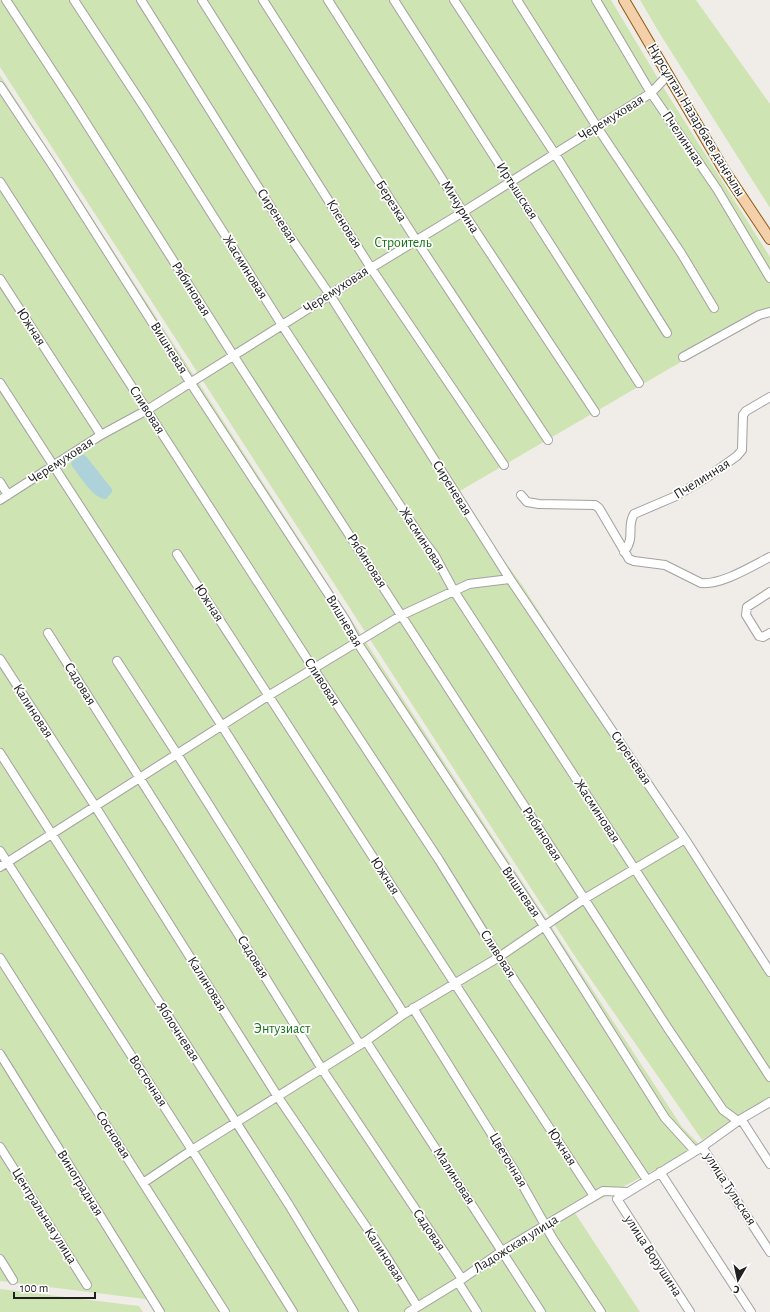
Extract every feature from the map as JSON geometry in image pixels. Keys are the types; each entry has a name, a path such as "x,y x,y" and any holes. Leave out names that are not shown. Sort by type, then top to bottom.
{"main road":[{"name":"Нұрсұлтан Назарбаев даңғылы","path":"624,0 724,170 770,239"},
{"name":"Нұрсұлтан Назарбаев даңғылы","path":"631,0 730,167 770,228"}],"street":[{"name":"Жасминовая","path":"74,0 146,110 282,325 420,536 435,556 454,591 770,1077"},
{"name":"Сиреневая","path":"141,0 280,222 330,296 510,579 685,839 770,972"},
{"name":"Кленовая","path":"202,0 371,268 504,465"},
{"name":"Березка","path":"263,0 416,240 548,440"},
{"name":"Мичурина","path":"328,0 463,212 595,412"},
{"name":"Иртышская","path":"394,0 639,383"},
{"path":"454,0 555,154 668,333"},
{"path":"517,0 597,127 681,254 714,308"},
{"name":"Пчелинная","path":"596,0 651,93 717,189 770,278"},
{"name":"Рябиновая","path":"5,2 72,101 233,355 669,1030 723,1110 737,1118 770,1164"},
{"name":"Черемуховая","path":"0,500 101,435 146,410 330,296 371,268 463,212 651,93 668,75"},
{"name":"Вишневая","path":"0,86 55,169 190,382 346,621 357,642 544,926 665,1118 694,1151"},
{"name":"Сливовая","path":"0,182 146,410 434,853 499,957 647,1180"},
{"name":"Южная","path":"0,279 101,435"},
{"path":"683,358 759,315 770,312"},
{"path":"0,384 222,726 404,1014"},
{"name":"Пчелинная","path":"624,552 630,542 631,519 634,514 676,496 709,476 737,456 742,450 743,415 746,411 770,397"},
{"path":"0,482 8,495"},
{"path":"521,495 527,502 539,504 595,505 599,508 629,559 665,565 697,581 708,583 734,575 770,557"},
{"name":"Южная","path":"177,554 594,1196"},
{"path":"0,867 268,696 402,615 470,584 510,579"},
{"path":"770,592 747,607 746,615 759,636 762,637 770,633"},
{"name":"Садовая","path":"48,633 322,1068 460,1281 477,1312"},
{"name":"Калиновая","path":"0,659 95,806 278,1097 384,1253 414,1310"},
{"name":"Малиновая","path":"116,660 363,1043 502,1251 540,1312"},
{"name":"Яблочневая","path":"0,753 289,1205 354,1312"},
{"path":"143,1183 235,1122 278,1097 363,1043 413,1008 499,957 584,899 685,839"},
{"name":"Восточная","path":"0,851 192,1150 293,1312"},
{"name":"Сосновая","path":"0,958 225,1312"},
{"name":"Цветочная","path":"413,1008 514,1170 554,1239 601,1312"},
{"name":"Виноградная","path":"0,1054 160,1312"},
{"path":"628,1192 702,1147 737,1118 770,1102"},
{"name":"Центральная улица","path":"0,1147 87,1285"},
{"name":"улица Тульская","path":"702,1147 770,1252"},
{"path":"660,1172 750,1312"},
{"name":"Ладожская улица","path":"414,1310 460,1281 502,1251 603,1191 628,1192"},
{"name":"улица Ворушина","path":"628,1192 617,1199 690,1312"},
{"path":"0,1260 13,1280"}],"green space":[{"name":"Строитель","path":"0,0 611,0 668,95 770,257 770,310 458,492 495,548 522,585 685,839 715,892 770,978 770,1099 702,1140 576,958 0,67"},
{"path":"640,0 696,0 770,104 770,208 660,34"},
{"name":"Энтузиаст","path":"0,75 349,616 682,1127 700,1145 575,1213 640,1312 161,1312 153,1300 0,1281"},
{"path":"0,1289 139,1306 143,1312 0,1312"}],"water":[{"path":"82,455 85,455 112,489 112,492 106,499 96,495 72,466 71,462"}]}
